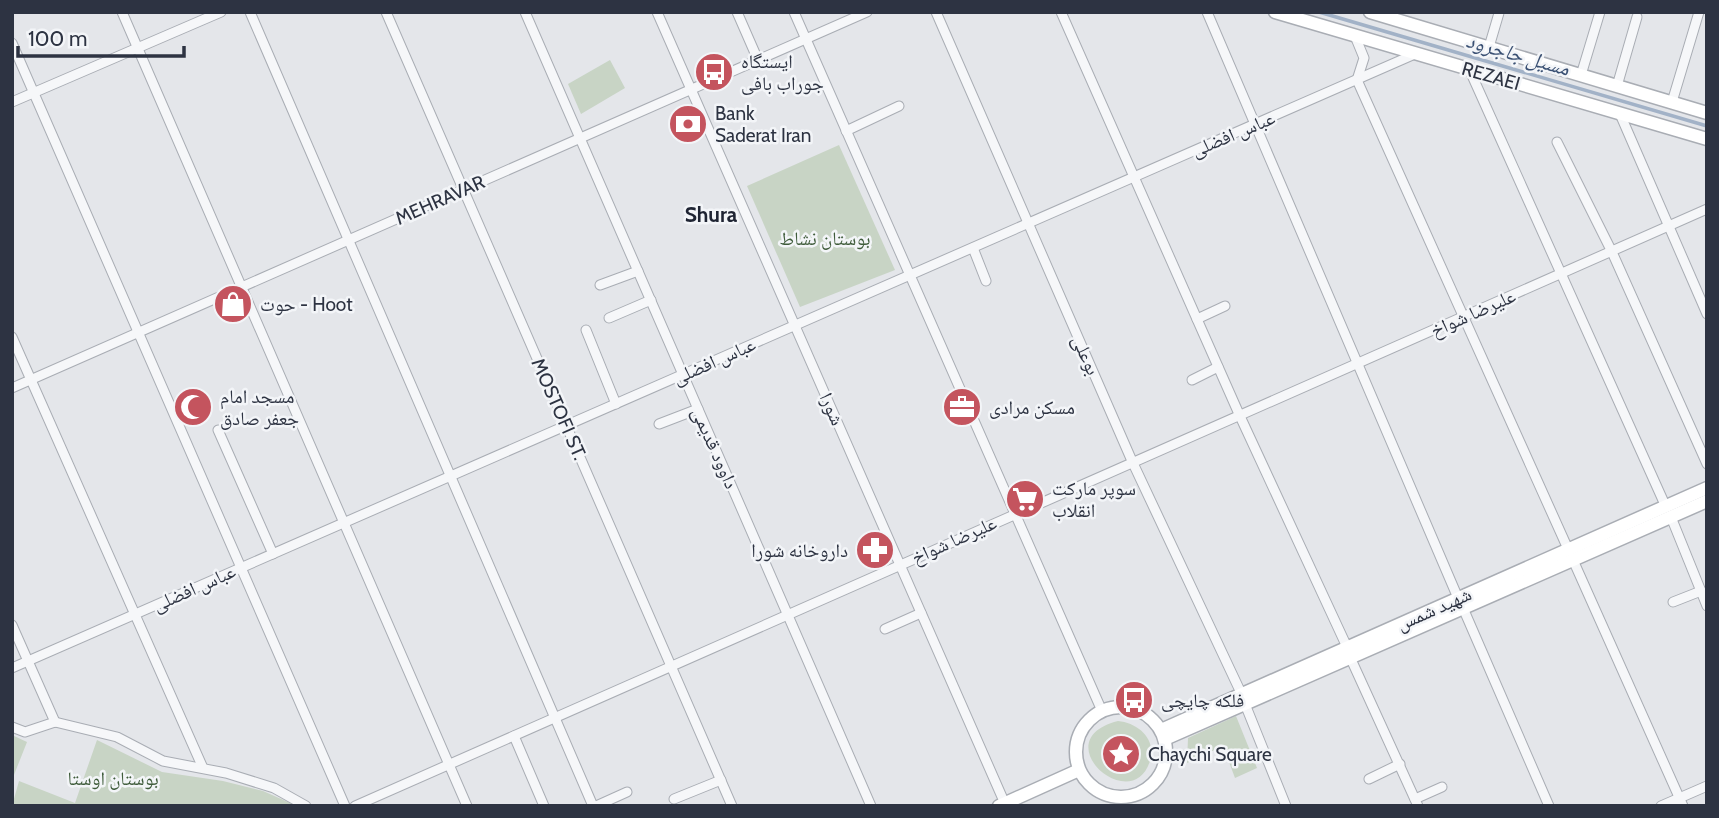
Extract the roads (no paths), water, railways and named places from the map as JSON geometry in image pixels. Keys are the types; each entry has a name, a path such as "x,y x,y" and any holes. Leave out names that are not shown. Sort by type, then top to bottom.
{"main road":[{"name":"REZAEI","path":"1275,12 1707,139"},
{"name":"REZAEI","path":"1370,12 1403,17 1489,47 1707,113"},
{"name":"شهید شمس","path":"1669,512 1707,488"},
{"name":"شهید شمس","path":"1163,735 1571,554 1669,512 1707,501"},
{"path":"1130,709 1143,714 1163,735 1164,763 1159,776 1140,800 1097,791 1079,770 1076,756 1082,730 1102,711 1130,709"},
{"path":"1003,805 1079,770"}],"street":[{"path":"122,12 467,806"},
{"path":"12,102 221,12"},
{"path":"250,12 594,806 627,792"},
{"name":"MOSTOFI ST.","path":"386,12 731,805"},
{"name":"داوود قدیمی","path":"525,12 871,806"},
{"name":"شورا","path":"657,12 1003,805"},
{"path":"737,12 758,60"},
{"path":"794,12 1102,711"},
{"name":"MEHRAVAR","path":"12,388 867,12"},
{"name":"بوعلی","path":"936,12 1132,461 1243,700 1286,806"},
{"path":"1061,12 1196,319 1417,802 1442,787"},
{"path":"1207,12 1253,126 1549,806"},
{"path":"1581,75 1600,12"},
{"path":"1672,102 1699,12"},
{"path":"1489,47 1499,13"},
{"path":"1617,86 1637,17"},
{"path":"1355,36 1364,58 1357,80 1681,802"},
{"path":"12,43 345,806"},
{"name":"عباس افضلی","path":"12,668 1415,54"},
{"path":"1470,71 1669,512 1707,606"},
{"path":"846,131 899,106"},
{"path":"1620,114 1707,314"},
{"path":"1557,142 1612,252 1707,464"},
{"name":"علیرضا شواخ","path":"355,806 1707,209"},
{"path":"974,247 986,281"},
{"path":"600,285 638,271"},
{"path":"609,318 651,300"},
{"path":"1196,319 1225,306"},
{"path":"586,330 616,404"},
{"path":"12,337 203,768"},
{"path":"1192,380 1218,367"},
{"path":"659,424 698,409"},
{"path":"218,430 273,554"},
{"path":"1673,602 1700,591"},
{"path":"885,629 921,613"},
{"path":"12,625 55,722"},
{"path":"12,726 25,732 55,722 117,737 163,761 203,768 274,788 306,806"},
{"path":"514,736 544,806"},
{"path":"1369,779 1400,764"},
{"path":"674,799 721,780"},
{"path":"1661,806 1681,802 1707,786"}],"waterway":[{"name":"مسیل جاجرود","path":"1319,12 1707,126"}],"place":[{"name":"ایستگاه جوراب بافی","path":"714,72"},
{"name":"Bank Saderat Iran","path":"688,124"},
{"name":"حوت - Hoot","path":"233,304"},
{"name":"مسجد امام جعفر صادق","path":"193,407"},
{"name":"مسکن مرادی","path":"962,407"},
{"name":"سوپر مارکت انقلاب","path":"1025,499"},
{"name":"داروخانه شورا","path":"875,550"},
{"name":"فلکه چایچی","path":"1134,700"},
{"name":"Chaychi Square","path":"1121,754"}],"district":[{"name":"Shura","path":"711,214"}],"park label":[{"name":"بوستان نشاط","path":"825,238"},
{"name":"بوستان اوستا","path":"113,778"}]}
